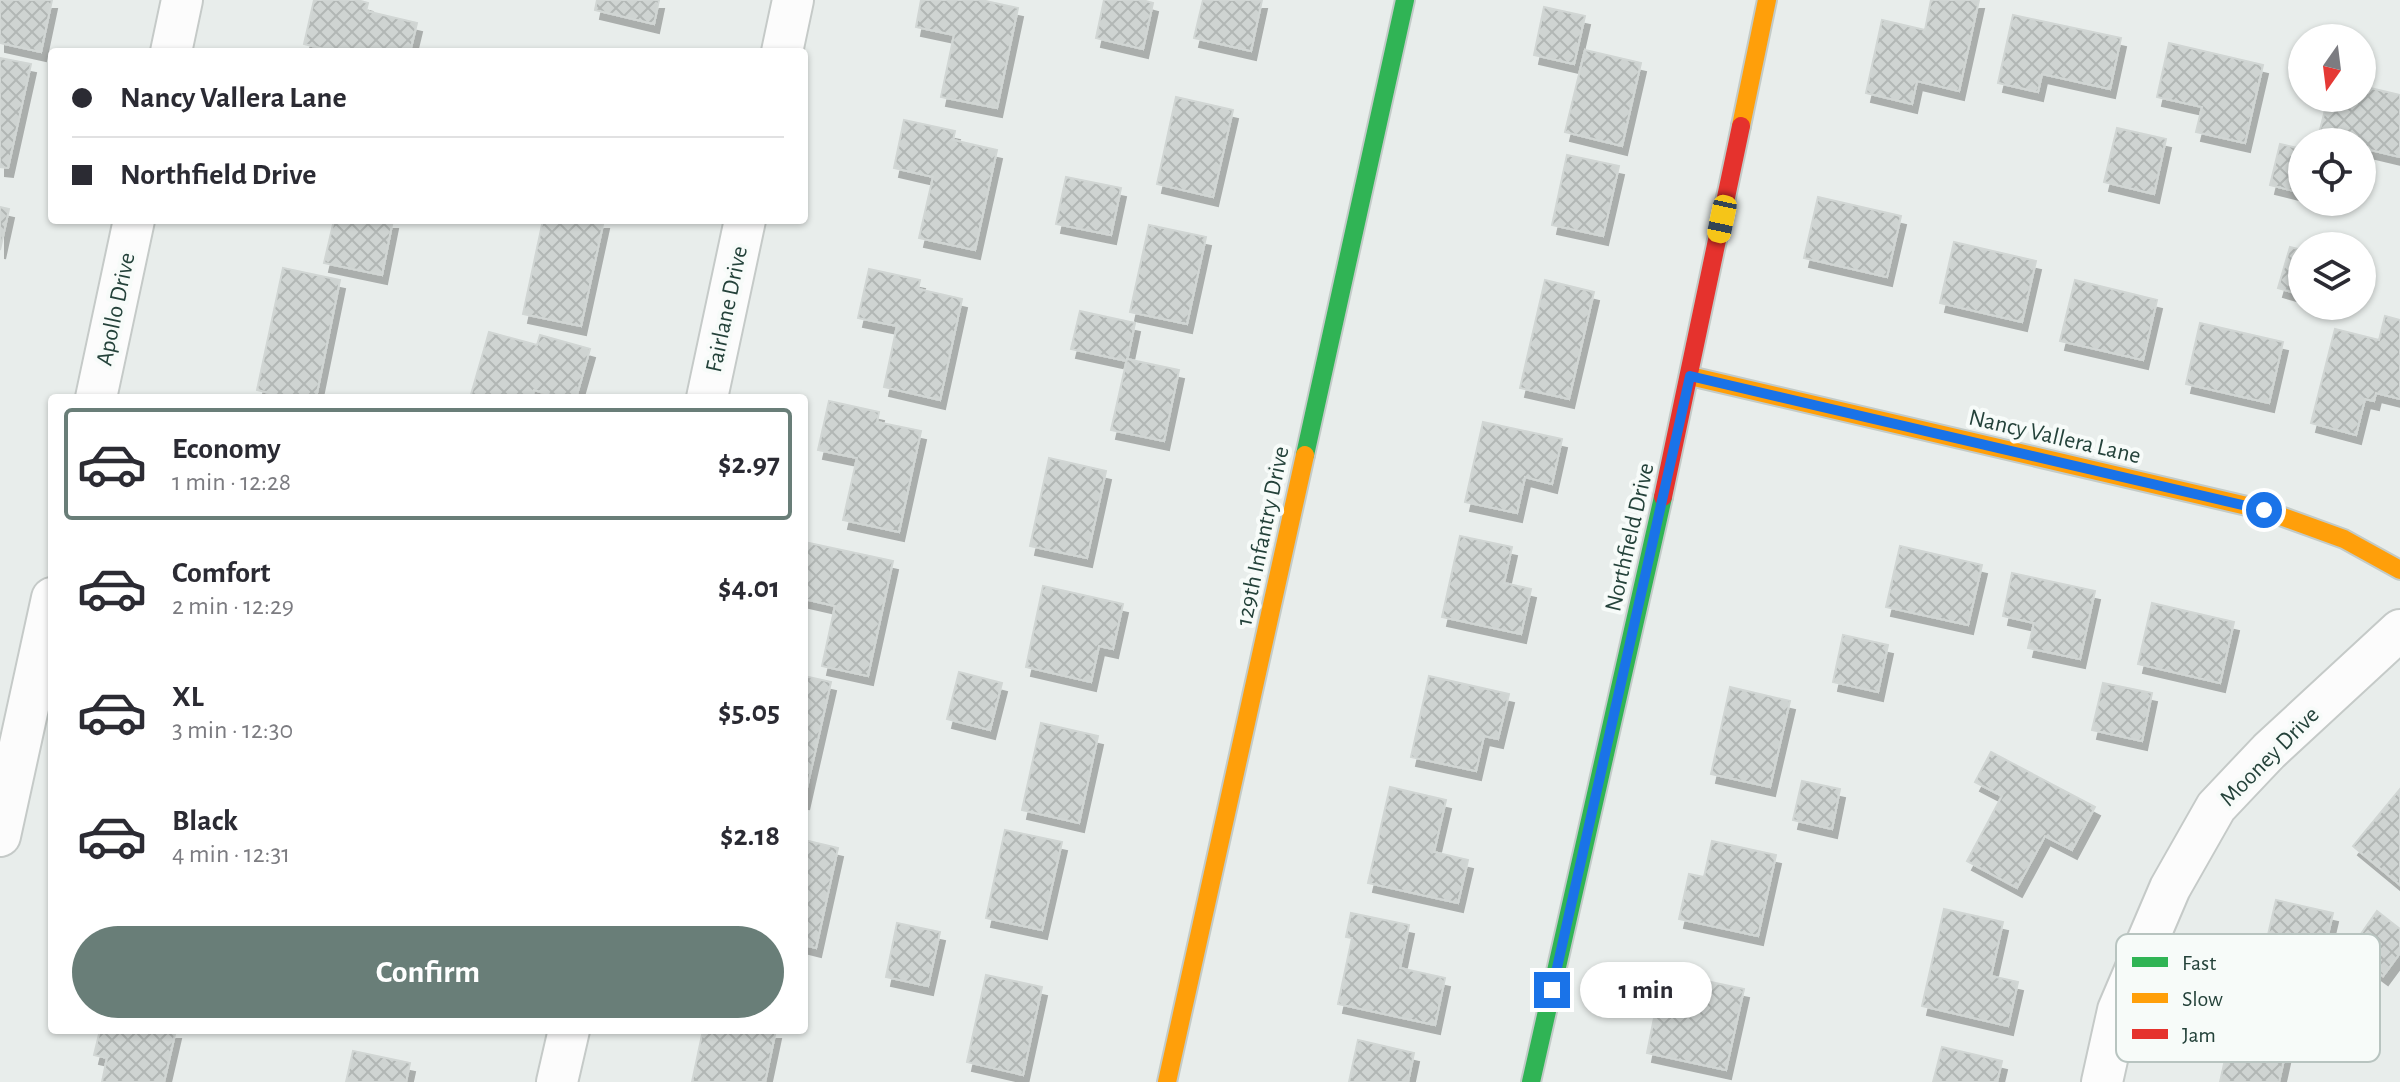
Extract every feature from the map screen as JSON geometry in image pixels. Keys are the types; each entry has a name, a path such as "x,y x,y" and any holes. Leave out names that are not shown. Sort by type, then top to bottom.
{"street":[{"path":"172,48 182,0"},
{"path":"783,48 793,0"},
{"name":"129th Infantry Drive","path":"1167,1082 1405,0"},
{"name":"Northfield Drive","path":"1531,1082 1690,376 1767,0"},
{"name":"Apollo Drive","path":"97,394 133,224"},
{"name":"Fairlane Drive","path":"708,394 744,224"},
{"name":"Nancy Vallera Lane","path":"1690,376 2264,510 2344,539 2400,570"},
{"path":"0,836 48,616"},
{"name":"Mooney Drive","path":"2150,934 2170,888 2216,807 2269,751 2400,630"},
{"name":"Mooney Drive","path":"2102,1082 2116,1019"},
{"path":"557,1082 568,1034"}],"building":[{"path":"0,0 52,0 41,52 0,43"},
{"path":"314,0 357,0 368,3 366,11 417,23 411,48 320,48 304,44"},
{"path":"597,0 659,0 654,24 595,10"},
{"path":"921,0 981,0 1018,8 997,108 941,97 954,35 916,27"},
{"path":"1104,0 1153,3 1143,49 1096,38"},
{"path":"1203,0 1262,0 1251,51 1194,38"},
{"path":"1931,0 1979,0 1959,91 1917,81 1912,104 1866,93 1882,20 1925,30"},
{"path":"1544,7 1585,16 1574,64 1534,55"},
{"path":"2013,15 2121,38 2110,89 2042,74 2038,92 1998,83"},
{"path":"2169,43 2263,65 2245,143 2196,132 2202,107 2157,97"},
{"path":"1585,50 1641,63 1622,146 1565,132"},
{"path":"0,58 31,64 8,168 0,167"},
{"path":"2376,89 2400,95 2400,157 2376,151 2376,128 2320,128 2324,112 2376,112"},
{"path":"1176,97 1233,110 1213,197 1157,184"},
{"path":"904,120 955,131 953,140 997,150 975,250 919,238 933,177 894,168"},
{"path":"2117,128 2166,139 2154,194 2104,182"},
{"path":"2280,144 2288,146 2288,190 2270,185"},
{"path":"1567,155 1619,166 1603,236 1552,225"},
{"path":"1066,177 1121,188 1111,235 1056,224"},
{"path":"1818,197 1901,216 1887,277 1804,258"},
{"path":"0,207 9,209 0,250"},
{"path":"333,224 392,224 382,275 324,263"},
{"path":"542,224 603,224 581,326 523,314"},
{"path":"1149,225 1206,237 1187,324 1130,312"},
{"path":"1954,242 2036,261 2022,322 1940,303"},
{"path":"2288,254 2288,291 2278,288"},
{"path":"283,268 340,280 317,394 274,394 257,390"},
{"path":"869,269 920,280 918,289 962,299 940,400 884,387 897,326 858,318"},
{"path":"1545,280 1594,292 1569,399 1520,388"},
{"path":"2075,280 2157,300 2143,360 2060,341"},
{"path":"1080,311 1135,323 1127,361 1071,349"},
{"path":"2385,316 2400,320 2400,399 2376,393 2374,401 2365,399 2356,435 2311,423 2335,329 2379,340"},
{"path":"2200,323 2283,342 2269,403 2186,384"},
{"path":"489,332 537,345 540,335 590,349 577,394 548,394 534,390 533,394 471,394"},
{"path":"1127,359 1179,370 1164,441 1111,430"},
{"path":"829,401 879,412 877,422 921,431 899,532 843,520 857,458 818,450"},
{"path":"1483,422 1562,439 1552,484 1525,477 1517,513 1465,502"},
{"path":"1049,458 1106,471 1087,558 1030,546"},
{"path":"1460,536 1512,547 1504,583 1531,589 1521,634 1442,617"},
{"path":"809,543 893,561 868,676 822,666 835,606 808,600"},
{"path":"1900,546 1982,565 1968,625 1886,607"},
{"path":"2012,573 2095,591 2080,659 2028,648 2034,623 2003,616"},
{"path":"1043,586 1123,604 1113,649 1099,646 1091,682 1026,667"},
{"path":"2152,603 2234,622 2220,683 2138,664"},
{"path":"1843,635 1888,645 1878,692 1833,682"},
{"path":"959,672 1002,683 990,730 947,719"},
{"path":"1429,676 1509,694 1498,739 1484,736 1476,771 1411,757"},
{"path":"808,677 831,682 808,783"},
{"path":"2103,683 2152,693 2142,741 2092,730"},
{"path":"1730,687 1790,701 1770,787 1711,774"},
{"path":"1041,723 1098,736 1079,823 1022,810"},
{"path":"1991,752 2095,807 2072,850 2045,836 2017,888 1967,861 2002,796 1975,782"},
{"path":"1802,781 1840,789 1832,829 1793,820"},
{"path":"1390,787 1446,800 1434,852 1468,860 1458,903 1368,883"},
{"path":"2400,789 2400,885 2353,846"},
{"path":"1005,830 1062,842 1042,930 986,918"},
{"path":"808,841 838,848 816,948 808,946"},
{"path":"1712,841 1776,855 1758,936 1679,919 1689,874 1704,877"},
{"path":"2276,900 2333,913 2328,934 2268,934"},
{"path":"1944,909 2003,922 1991,976 2018,982 2008,1026 1922,1006"},
{"path":"2377,911 2400,929 2400,953 2383,976 2380,974 2380,934 2361,934"},
{"path":"1351,913 1409,925 1400,968 1445,978 1435,1025 1338,1004 1352,938 1346,937"},
{"path":"897,923 940,932 928,986 886,977"},
{"path":"986,975 1042,987 1023,1075 967,1062"},
{"path":"1692,978 1744,989 1726,1070 1647,1053 1656,1008 1684,1013"},
{"path":"99,1034 175,1034 164,1082 102,1082 107,1058 94,1055"},
{"path":"702,1034 775,1034 765,1082 692,1082"},
{"path":"1358,1040 1414,1053 1408,1082 1349,1082"},
{"path":"1942,1047 2002,1061 1997,1082 1933,1082"},
{"path":"353,1051 410,1063 406,1082 346,1082"},
{"path":"2224,1062 2283,1062 2279,1082 2220,1082"}],"traffic: fast":[{"path":"1305,455 1405,0"},
{"path":"1531,1082 1663,497"}],"traffic: slow":[{"path":"1741,126 1767,0"},
{"path":"1690,376 2264,510 2344,539 2400,570"},
{"path":"1167,1082 1305,455"}],"traffic: jam":[{"path":"1663,497 1741,126"}],"route":[{"path":"1552,990 1690,376 2264,510"}]}
